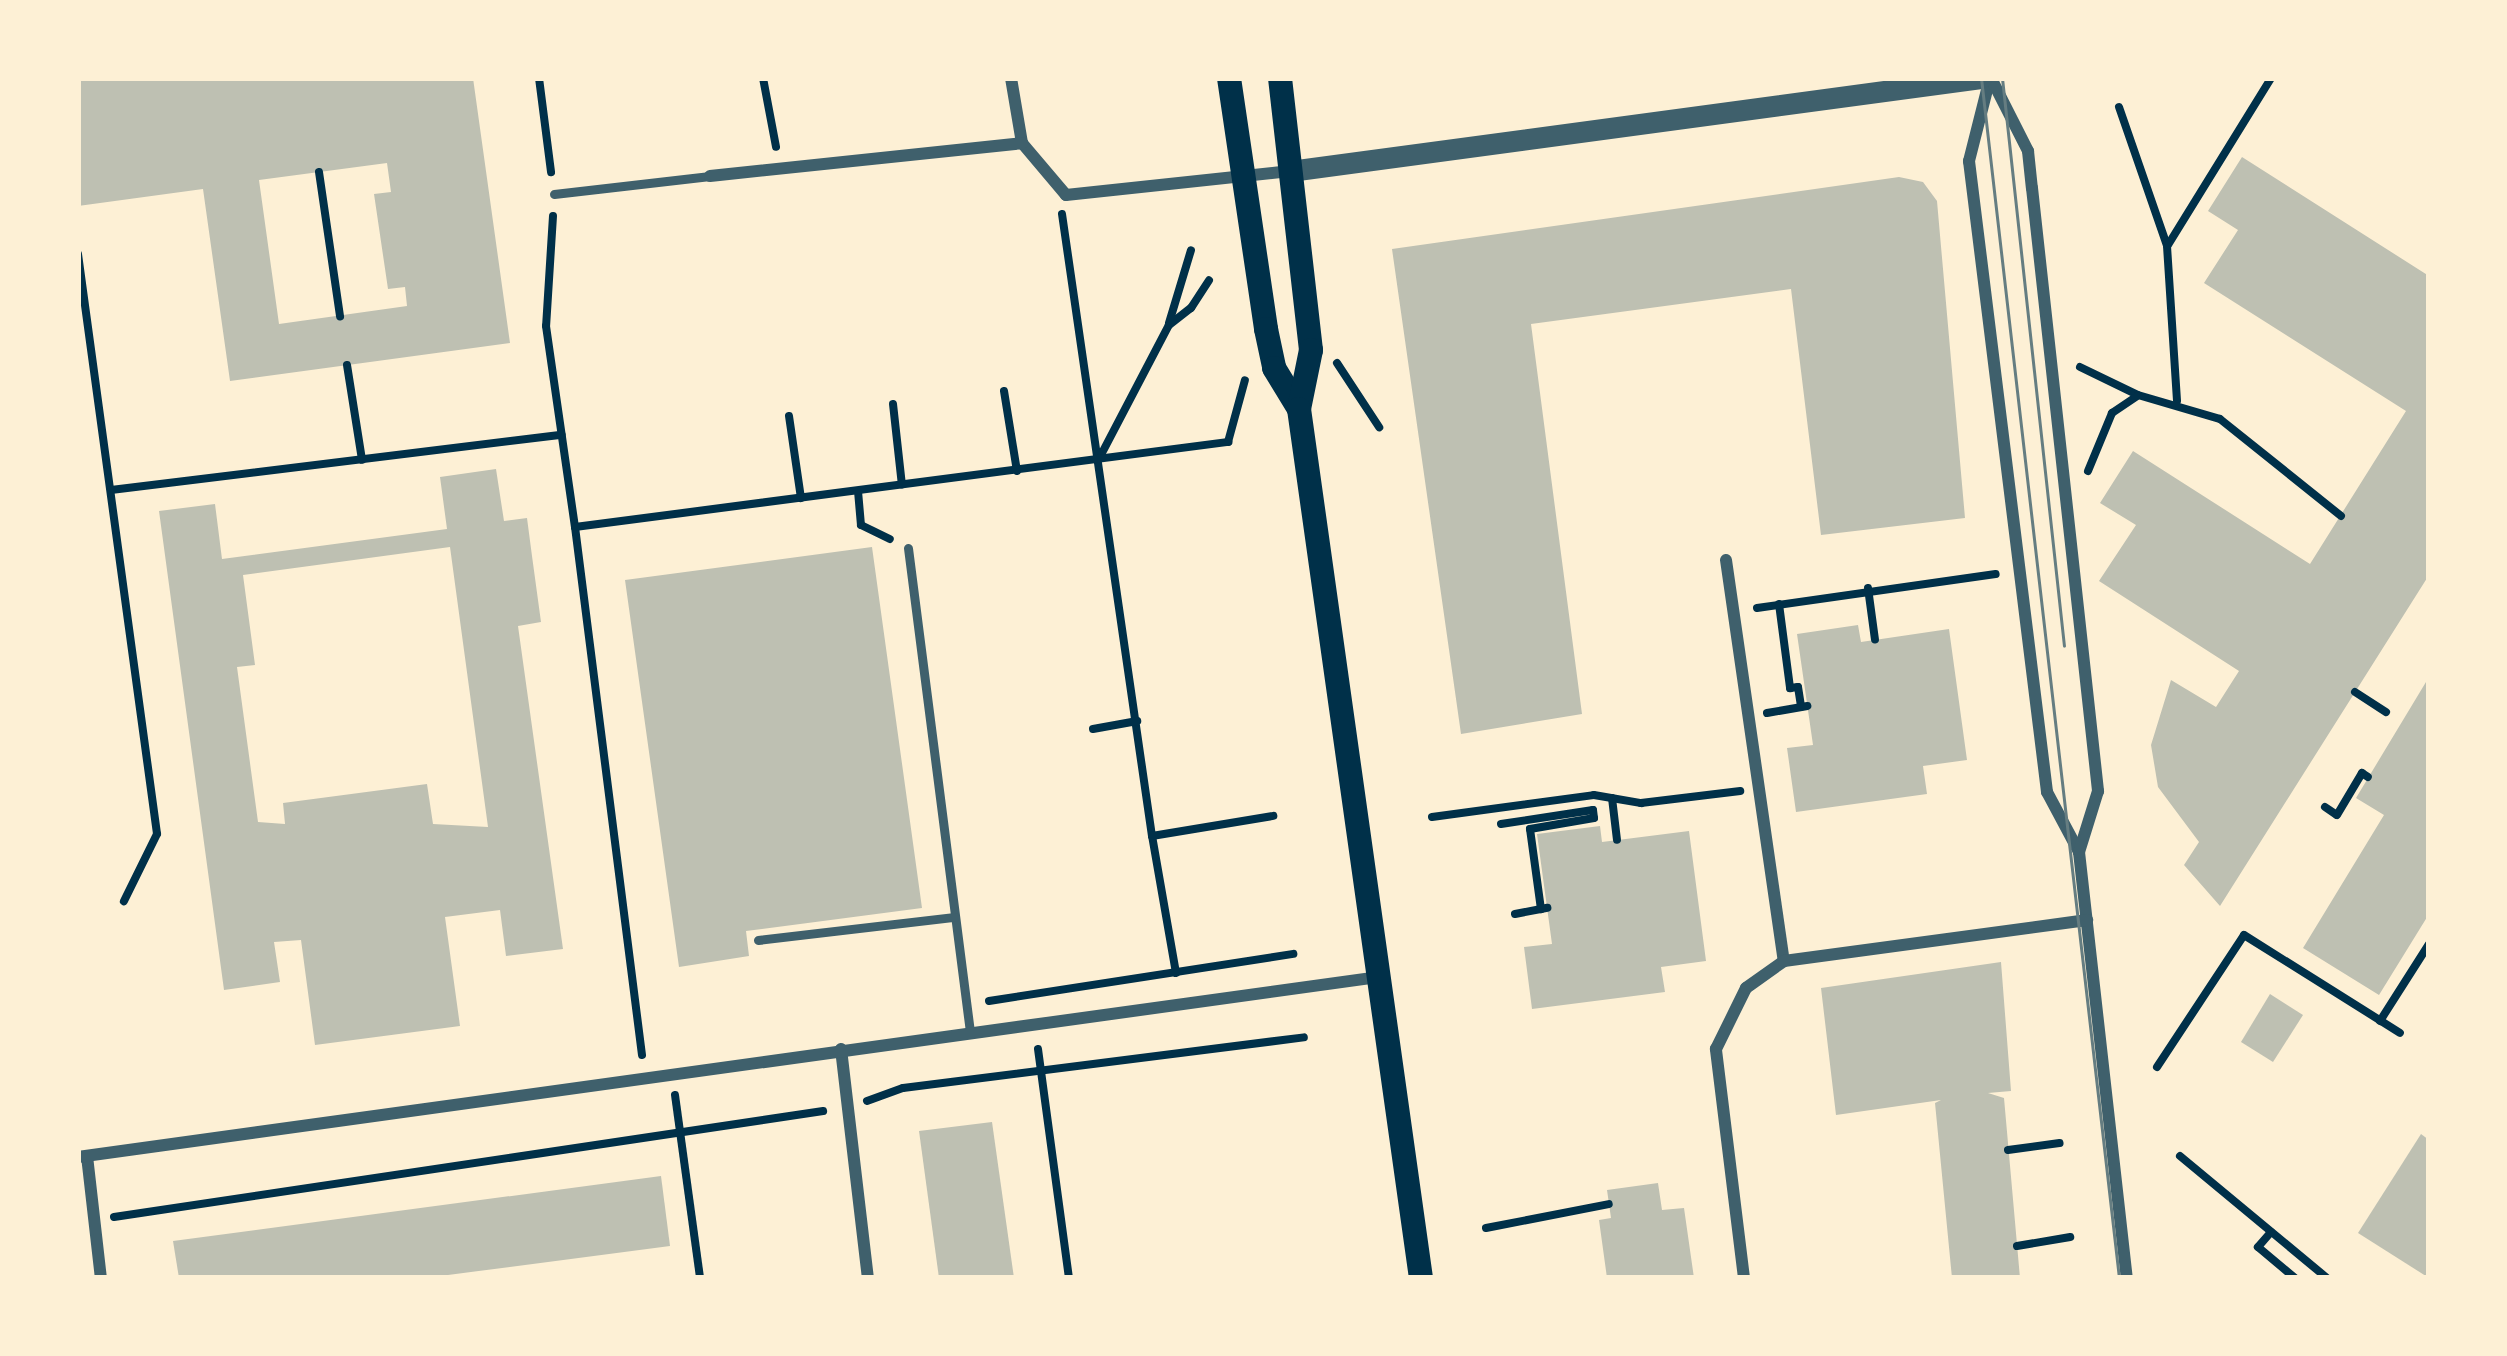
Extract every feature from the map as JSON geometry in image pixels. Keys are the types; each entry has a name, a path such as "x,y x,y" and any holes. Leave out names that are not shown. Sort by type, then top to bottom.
{"main road":[{"path":"1229,78 1274,368 1299,409 1421,1278"},
{"path":"1280,78 1310,336 1311,369 1299,409"}],"street":[{"path":"1011,78 1022,143 1066,195 1241,178 1987,78"},
{"path":"1987,78 1970,161 2047,792 2079,852 2127,1278"},
{"path":"1987,78 2028,151 2098,791 2079,852"},
{"path":"710,176 1022,143"},
{"path":"1726,560 1784,961"},
{"path":"1744,1278 1716,1049 1746,988 1784,961 2087,920"},
{"path":"101,1278 83,1157 645,1075 1379,977"},
{"path":"842,1048 868,1278"}],"lane":[{"path":"554,194 710,176"},
{"path":"908,548 970,1031"},
{"path":"758,940 955,917"}],"path":[{"path":"539,78 554,194 546,326 645,1075"},
{"path":"763,78 779,168"},
{"path":"2167,246 2271,78"},
{"path":"2119,106 2167,246 2177,401"},
{"path":"319,172 340,316"},
{"path":"1066,195 1060,226 1101,460 1180,1004"},
{"path":"1169,325 1191,250"},
{"path":"78,254 157,834 124,901"},
{"path":"1101,460 1104,439 1169,325 1209,280"},
{"path":"1310,336 1329,351 1379,427"},
{"path":"347,365 362,460"},
{"path":"2080,367 2138,395 2177,401 2220,419 2341,516"},
{"path":"1004,391 1017,471"},
{"path":"2087,472 2112,413 2138,395"},
{"path":"893,404 902,485"},
{"path":"789,416 801,498"},
{"path":"110,490 562,436"},
{"path":"575,526 1228,442"},
{"path":"857,491 862,524 908,548"},
{"path":"1733,613 1868,588 1996,574"},
{"path":"1868,588 1875,640"},
{"path":"1772,712 1804,707 1798,687 1790,688 1778,604"},
{"path":"2355,692 2386,712"},
{"path":"1093,728 1137,722"},
{"path":"2325,807 2337,815 2362,773 2368,777"},
{"path":"1432,817 1612,798 1641,803 1757,788"},
{"path":"1612,798 1618,840"},
{"path":"1501,824 1593,810 1594,818 1531,830 1544,909 1515,914"},
{"path":"1152,836 1274,816"},
{"path":"2158,1067 2244,935 2400,1034"},
{"path":"2380,1022 2429,944"},
{"path":"967,1004 1292,954"},
{"path":"1035,1023 1070,1278"},
{"path":"95,1220 848,1107 903,1088 1304,1037"},
{"path":"618,1053 665,1046"},
{"path":"672,1072 700,1278"},
{"path":"2008,1150 2060,1143"},
{"path":"2180,1156 2327,1278"},
{"path":"1486,1228 1609,1204"},
{"path":"2271,1232 2258,1247 2295,1278"},
{"path":"2017,1246 2070,1237"}],"building":[{"path":"78,78 473,78 510,343 230,381 203,189 78,206","holes":["387,163 391,192 374,194 388,289 405,287 407,306 279,324 259,180"]},
{"path":"2242,157 2429,276 2429,575 2220,906 2184,865 2199,842 2158,787 2151,745 2171,680 2216,707 2239,671 2099,581 2136,525 2100,503 2133,451 2310,564 2406,411 2204,283 2238,230 2208,211"},
{"path":"1899,177 1923,182 1937,201 1965,518 1821,535 1791,289 1531,324 1582,714 1461,734 1392,249"},
{"path":"496,469 504,521 527,518 541,622 518,626 563,949 506,956 500,910 445,917 460,1026 315,1045 301,940 274,942 280,982 224,990 159,511 215,504 222,559 447,529 440,477","holes":["450,547 488,827 433,824 427,784 283,803 285,824 258,822 237,667 255,665 243,575"]},
{"path":"872,547 922,908 746,931 749,956 679,967 625,580"},
{"path":"1858,625 1861,642 1949,629 1967,760 1923,766 1927,794 1796,812 1787,748 1813,745 1797,634"},
{"path":"2429,677 2429,914 2379,995 2303,948 2384,815 2356,798"},
{"path":"1600,826 1602,842 1689,831 1706,961 1661,967 1665,992 1532,1009 1524,947 1552,944 1537,834"},
{"path":"2001,962 2011,1091 1988,1093 2004,1098 2020,1278 1952,1278 1935,1103 1941,1100 1836,1115 1821,988"},
{"path":"2270,994 2303,1015 2273,1062 2241,1042"},
{"path":"992,1122 1014,1278 939,1278 919,1131"},
{"path":"2421,1134 2429,1140 2429,1278 2358,1233"},
{"path":"661,1176 670,1246 425,1278 179,1278 173,1241"},
{"path":"1658,1183 1662,1210 1684,1208 1694,1278 1607,1278 1599,1220 1611,1218 1607,1190"}],"tram line":[{"path":"1981,78 2119,1278"},
{"path":"2002,78 2064,646"}]}
